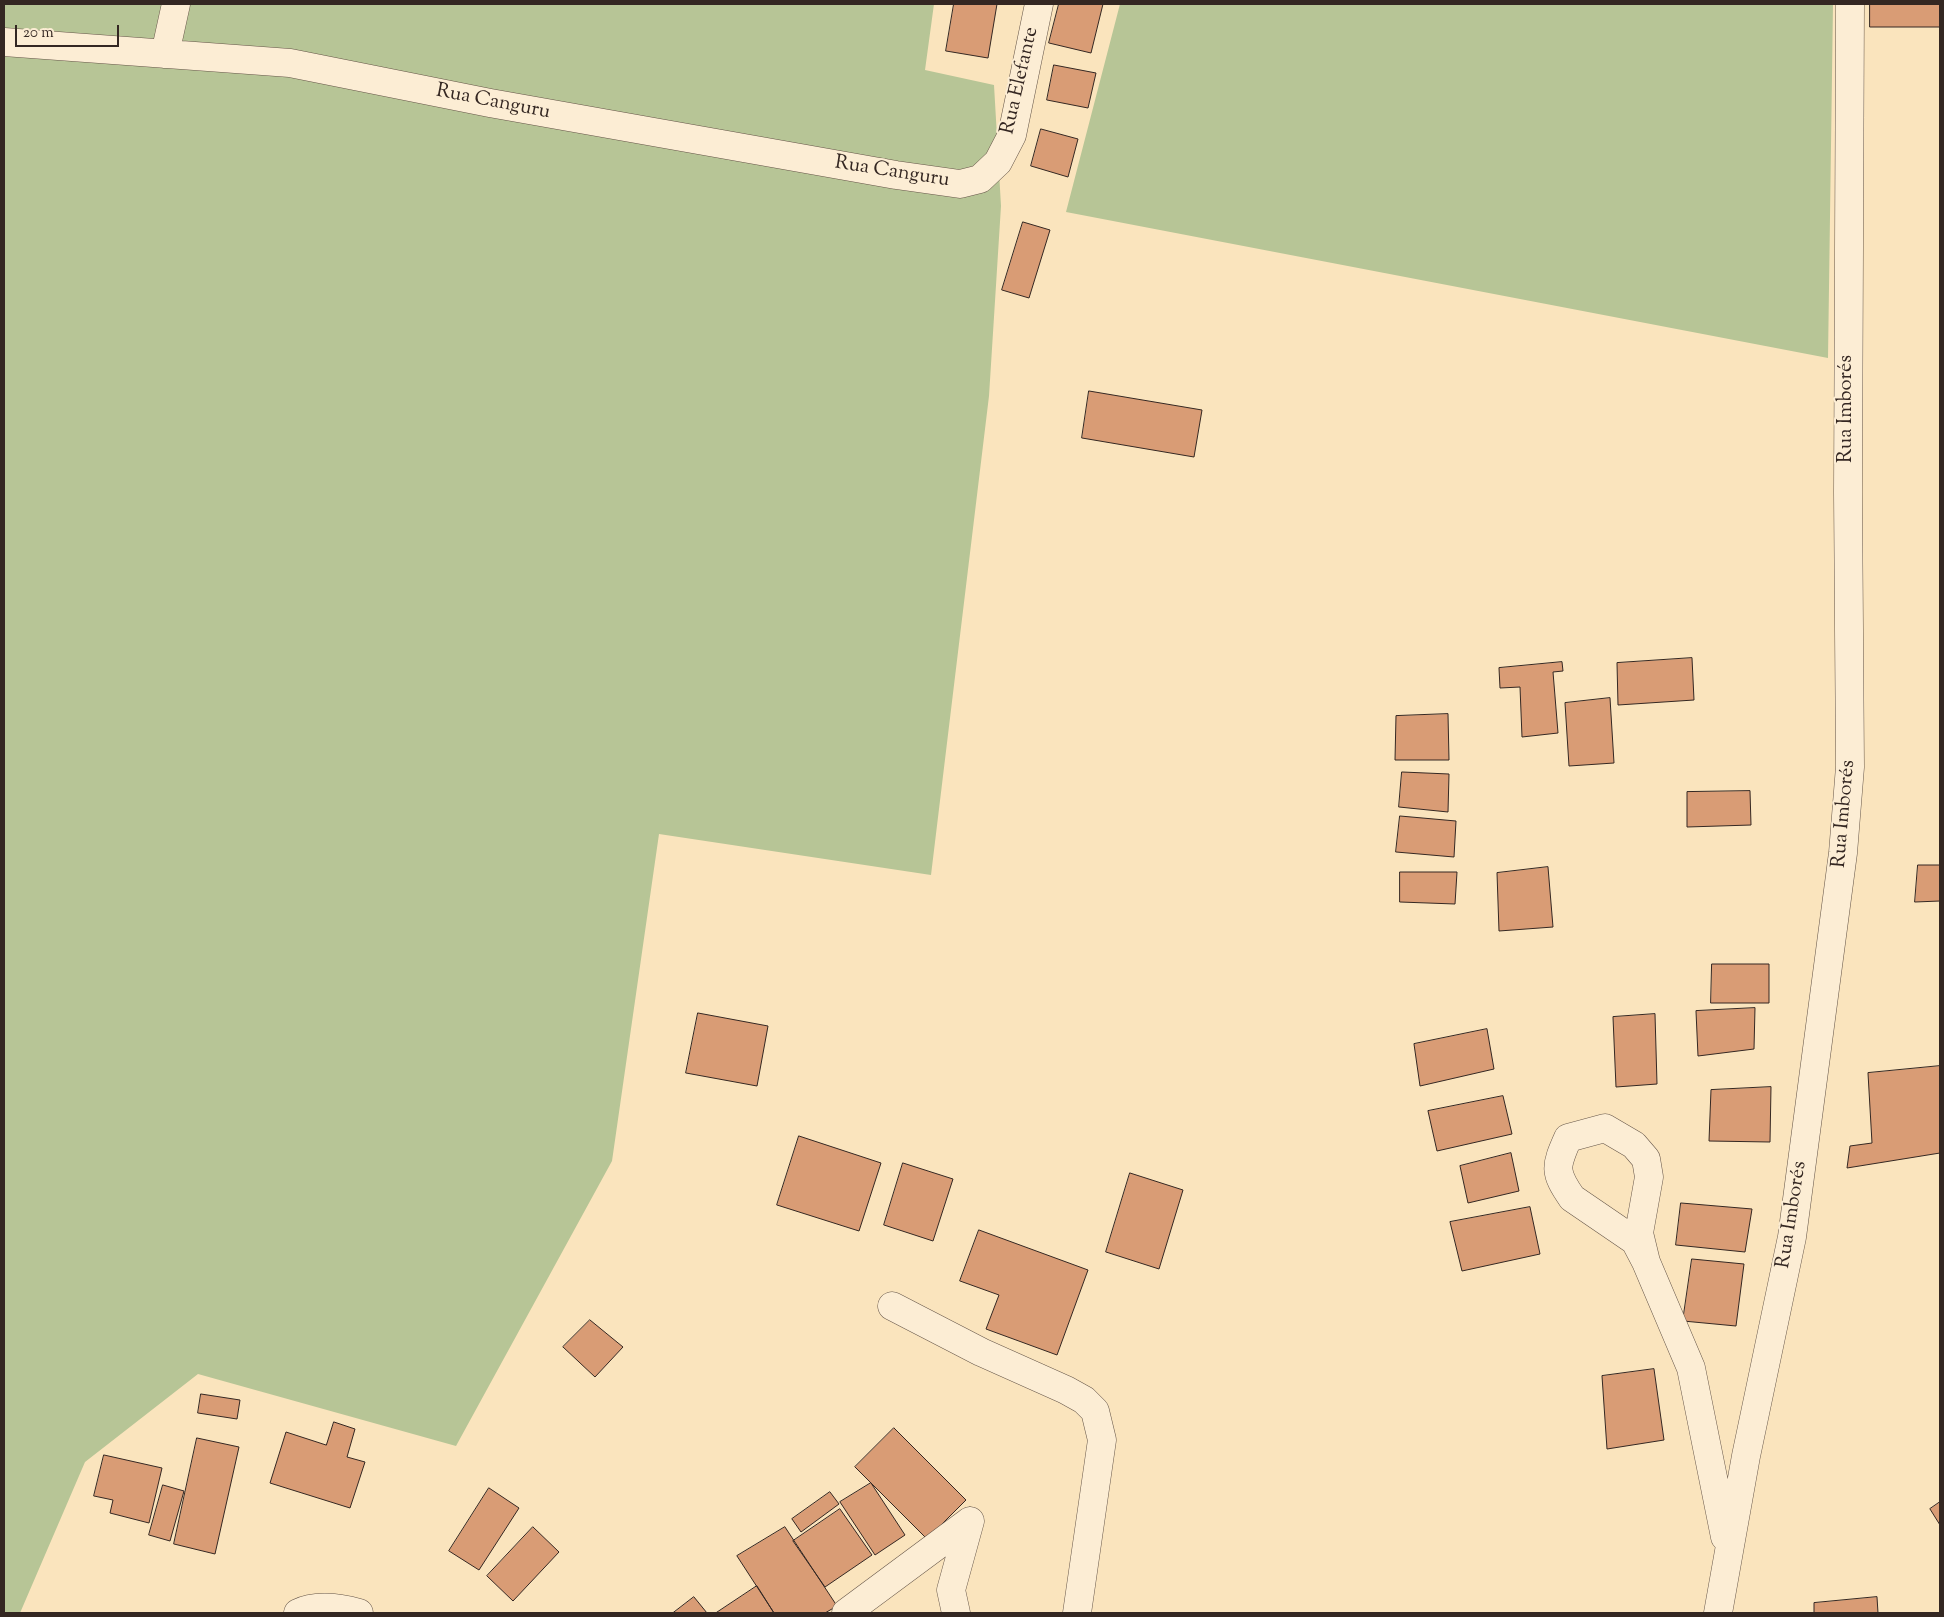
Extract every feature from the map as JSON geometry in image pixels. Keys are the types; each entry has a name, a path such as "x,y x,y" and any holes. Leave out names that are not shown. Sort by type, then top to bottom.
{"street":[{"path":"165,54 176,4"},
{"name":"Rua Elefante","path":"980,178 998,162 1012,135 1039,4"},
{"name":"Rua Imborés","path":"1718,1613 1746,1456 1792,1237 1843,853 1850,776 1850,4"},
{"name":"Rua Canguru","path":"4,42 290,63 490,103 886,173 960,184 980,178"},
{"path":"1646,1262 1639,1233 1649,1177 1646,1159 1634,1145 1604,1128 1568,1138 1559,1158 1557,1174 1572,1198 1635,1241 1646,1262 1691,1368 1729,1553"},
{"path":"892,1306 981,1352 1066,1390 1084,1400 1094,1411 1102,1440 1077,1613"},
{"path":"846,1613 970,1520 951,1590 956,1613"},
{"path":"298,1613 321,1608 343,1609 360,1613"}],"green space":[{"path":"4,4 934,4 925,70 994,85 1001,206 989,396 931,875 659,834 612,1161 456,1446 198,1374 85,1462 20,1613 4,1613"},
{"path":"1120,4 1833,4 1828,358 1066,212"}],"building":[{"path":"954,4 997,4 988,58 946,51"},
{"path":"1059,4 1103,4 1091,53 1049,43"},
{"path":"1870,4 1940,4 1940,27 1870,27"},
{"path":"1054,65 1096,73 1088,108 1047,100"},
{"path":"1041,129 1078,139 1068,177 1031,166"},
{"path":"1023,222 1050,230 1029,298 1002,290"},
{"path":"1089,391 1202,410 1194,457 1082,438"},
{"path":"1692,658 1694,700 1618,705 1617,663"},
{"path":"1562,662 1563,671 1553,672 1558,733 1522,737 1520,687 1500,688 1499,668"},
{"path":"1610,698 1614,763 1569,766 1565,703"},
{"path":"1448,714 1449,760 1395,760 1396,716"},
{"path":"1402,772 1449,774 1448,812 1399,807"},
{"path":"1750,791 1751,825 1687,827 1687,792"},
{"path":"1400,816 1456,821 1454,857 1396,852"},
{"path":"1918,865 1940,865 1940,901 1915,902"},
{"path":"1548,867 1553,927 1499,931 1497,873"},
{"path":"1400,872 1457,872 1455,904 1400,902"},
{"path":"1712,964 1769,964 1769,1003 1711,1003"},
{"path":"1755,1008 1754,1049 1698,1056 1696,1011"},
{"path":"698,1013 768,1026 757,1086 686,1073"},
{"path":"1655,1014 1657,1084 1616,1087 1613,1017"},
{"path":"1487,1029 1494,1069 1420,1086 1414,1044"},
{"path":"1940,1066 1940,1153 1847,1168 1850,1146 1872,1143 1868,1073"},
{"path":"1771,1087 1770,1142 1709,1141 1711,1090"},
{"path":"1503,1096 1512,1134 1437,1151 1428,1111"},
{"path":"799,1136 881,1163 859,1231 777,1205"},
{"path":"1511,1153 1519,1191 1468,1203 1460,1166"},
{"path":"903,1163 953,1179 933,1241 884,1225"},
{"path":"1130,1173 1183,1190 1159,1269 1106,1252"},
{"path":"1681,1203 1752,1209 1745,1252 1676,1245"},
{"path":"1530,1207 1540,1254 1462,1271 1450,1222"},
{"path":"979,1230 1088,1270 1057,1355 986,1329 999,1295 960,1281"},
{"path":"1692,1259 1744,1264 1736,1326 1683,1321"},
{"path":"590,1320 623,1347 595,1377 563,1347"},
{"path":"1654,1369 1664,1440 1607,1449 1602,1376"},
{"path":"201,1394 240,1400 237,1419 198,1413"},
{"path":"334,1422 355,1429 347,1457 365,1462 350,1508 270,1483 286,1432 326,1445"},
{"path":"894,1428 966,1500 927,1539 855,1467"},
{"path":"197,1438 239,1447 215,1554 174,1544"},
{"path":"104,1455 162,1468 149,1523 110,1513 113,1500 94,1496"},
{"path":"871,1483 905,1535 875,1555 840,1502"},
{"path":"163,1485 184,1491 170,1541 149,1535"},
{"path":"489,1488 519,1508 479,1570 449,1551"},
{"path":"830,1492 839,1504 801,1532 792,1519"},
{"path":"1940,1502 1940,1525 1930,1509"},
{"path":"840,1509 872,1555 825,1587 793,1541"},
{"path":"533,1527 559,1552 513,1601 487,1576"},
{"path":"785,1527 837,1606 825,1613 774,1613 737,1556"},
{"path":"757,1586 774,1613 716,1613"},
{"path":"694,1597 707,1613 673,1613"},
{"path":"1877,1597 1878,1613 1814,1613 1814,1603"}]}
